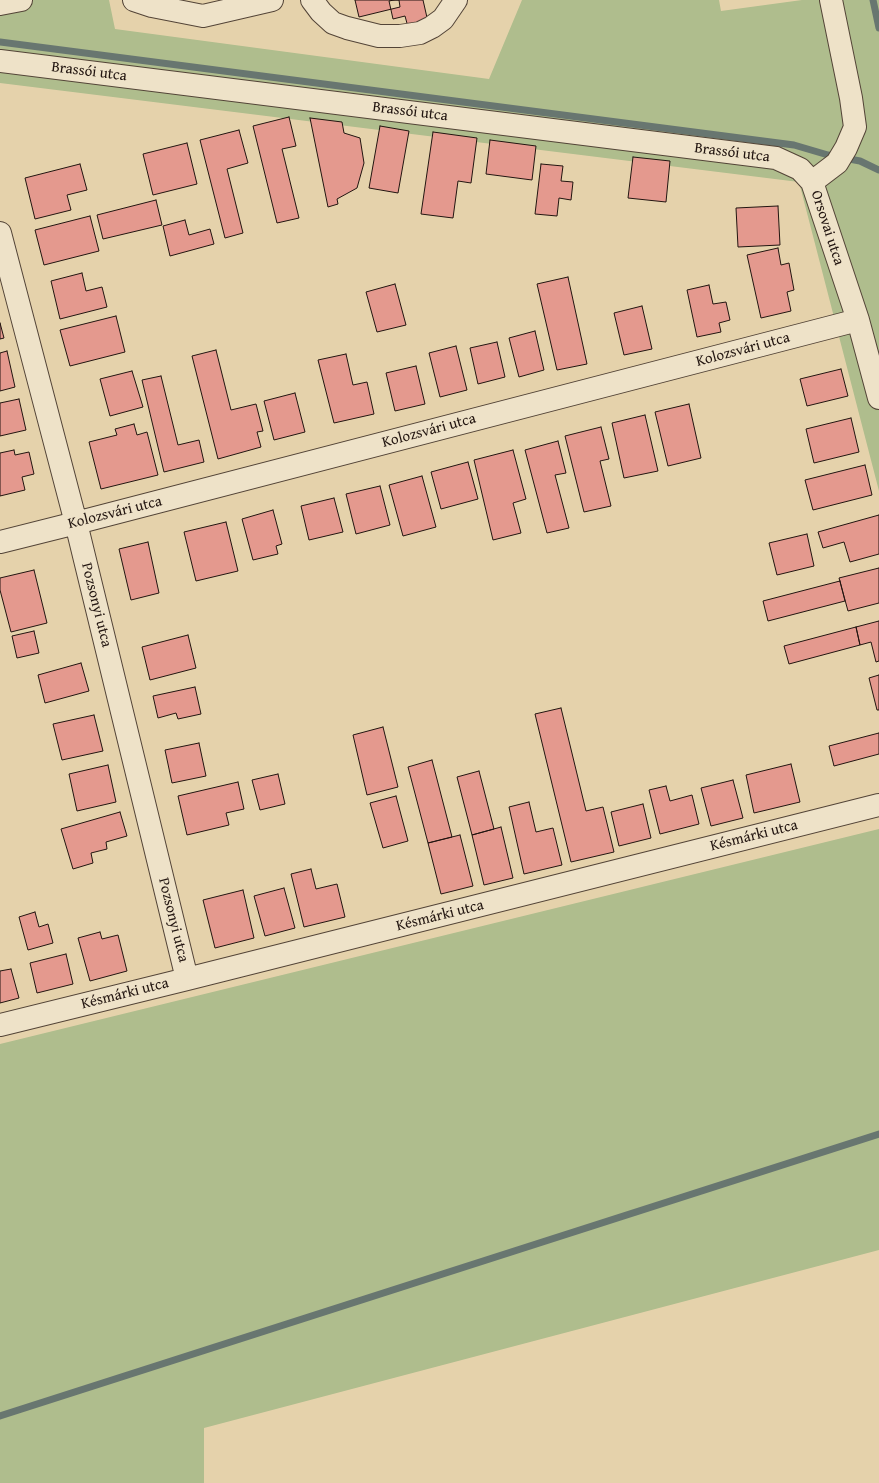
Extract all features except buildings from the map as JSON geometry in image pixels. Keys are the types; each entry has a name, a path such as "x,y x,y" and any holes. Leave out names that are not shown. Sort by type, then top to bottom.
{"street":[{"path":"0,4 21,0"},
{"path":"146,2 203,16 272,0"},
{"path":"312,0 321,12 333,23 379,36 400,36 420,33 443,19 456,0"},
{"name":"Orsovai utca","path":"831,0 851,98 855,128 841,156 812,182 858,320 879,398"},
{"name":"Brassói utca","path":"0,61 776,158 800,169 812,182"},
{"name":"Pozsonyi utca","path":"0,233 76,523 188,979"},
{"name":"Kolozsvári utca","path":"0,542 858,320"},
{"name":"Késmárki utca","path":"0,1025 879,805"}],"green space":[{"path":"0,0 109,0 115,29 489,79 522,0 719,0 721,11 802,0 879,0 879,491 799,182 0,83"},
{"path":"879,829 879,1250 204,1428 204,1483 0,1483 0,1044"}],"waterway":[{"path":"873,0 879,28"},
{"path":"0,42 794,145 828,155 860,161 879,170"},
{"path":"0,1416 879,1134"}]}
